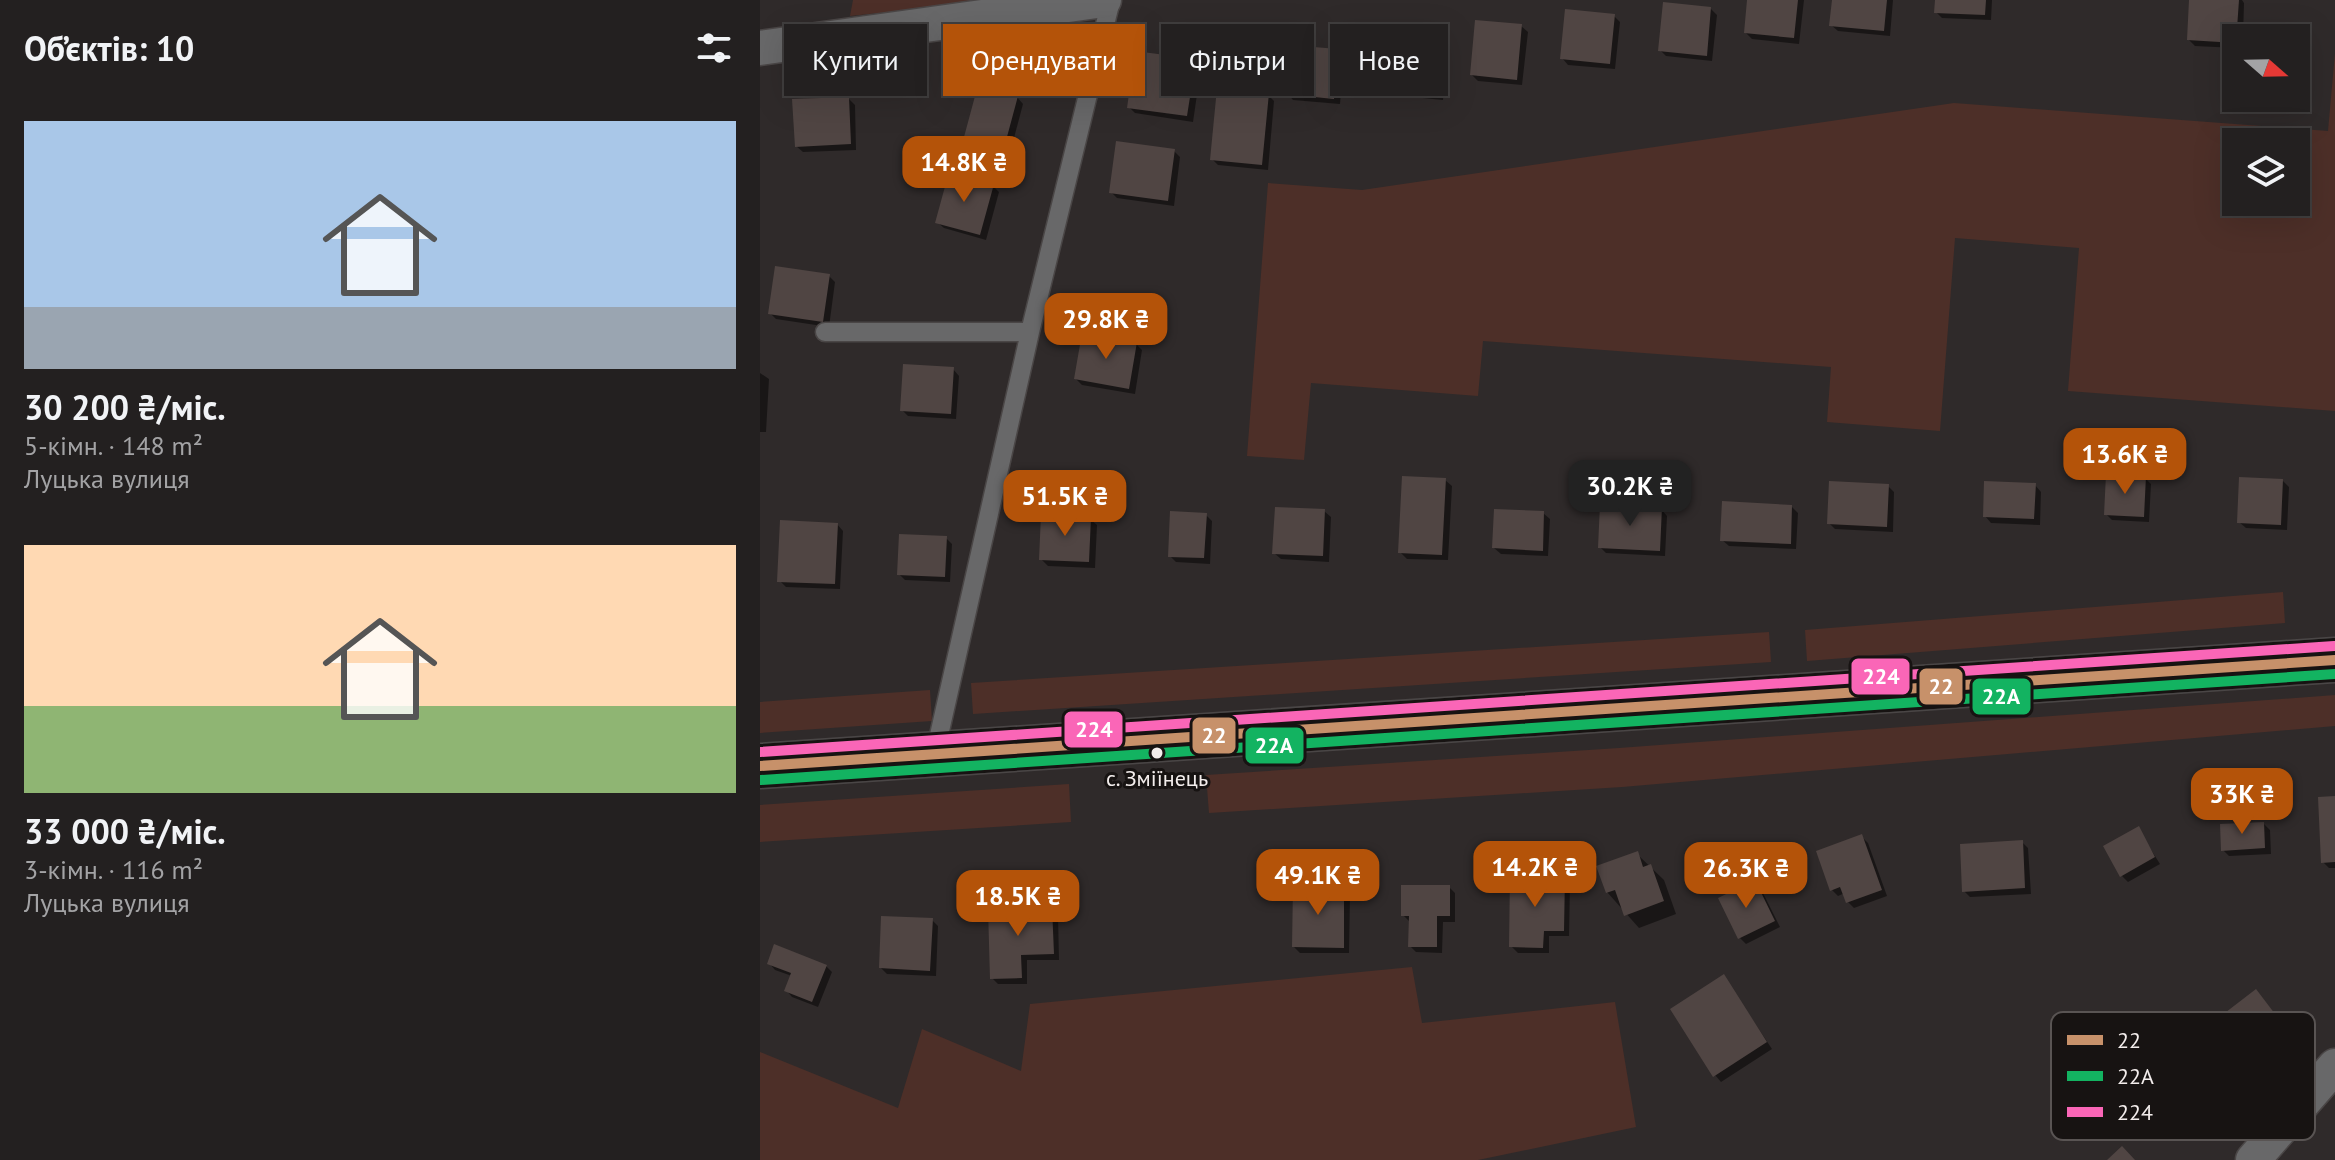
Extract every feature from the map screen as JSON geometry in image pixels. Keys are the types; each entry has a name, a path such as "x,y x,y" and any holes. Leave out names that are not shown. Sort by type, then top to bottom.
{"main road":[{"path":"760,766 2335,660"}],"street":[{"path":"760,48 1104,0"},
{"path":"2315,1089 2335,1066"},
{"path":"2253,1160 2270,1140"}],"lane":[{"path":"935,754 1030,332 1111,0"},
{"path":"825,332 1030,332"}],"shaded area":[{"path":"853,0 1006,0 850,16"},
{"path":"2335,53 2335,411 2068,391 2079,248 1955,238 1940,431 1827,422 1831,367 1483,341 1478,396 1311,383 1304,460 1247,456 1268,183 1362,190 1954,103 2288,128 2222,128 2222,216 2310,216 2310,130 2328,131"},
{"path":"2283,592 2285,623 1807,661 1805,630"},
{"path":"1769,632 1771,662 973,714 971,683"},
{"path":"930,690 932,721 760,733 760,702"},
{"path":"2335,695 2335,726 1622,787 1209,813 1206,775"},
{"path":"1069,784 1071,822 760,842 760,805"},
{"path":"1412,967 1422,1023 1615,1002 1636,1127 1478,1160 760,1160 760,1052 898,1108 922,1029 1021,1071 1030,1004"}],"building":[{"path":"1747,0 1798,0 1794,38 1744,33"},
{"path":"1832,0 1887,0 1884,31 1829,26"},
{"path":"1935,0 1986,0 1985,15 1934,13"},
{"path":"2189,0 2239,0 2237,24 2222,24 2222,42 2187,40"},
{"path":"1663,2 1711,7 1707,56 1658,51"},
{"path":"1565,9 1615,14 1610,64 1560,59"},
{"path":"1475,20 1522,24 1517,80 1470,75"},
{"path":"1314,47 1330,48 1330,96 1334,96 1334,99 1304,96 1314,96"},
{"path":"1145,52 1161,54 1161,96 1190,96 1187,116 1127,108 1129,96 1145,96"},
{"path":"975,96 1018,96 1004,148 964,137"},
{"path":"1216,96 1269,96 1262,165 1210,160"},
{"path":"849,97 851,144 795,147 792,99"},
{"path":"1116,141 1175,149 1168,201 1109,193"},
{"path":"949,172 994,184 980,235 935,223"},
{"path":"775,266 830,274 823,322 768,314"},
{"path":"1082,333 1137,342 1129,389 1074,379"},
{"path":"903,364 954,367 951,414 900,411"},
{"path":"2106,474 2146,476 2144,517 2104,515"},
{"path":"1402,476 1446,478 1442,555 1398,553"},
{"path":"2239,477 2283,479 2281,525 2237,523"},
{"path":"1829,481 1889,484 1887,527 1827,524"},
{"path":"1984,481 2036,483 2034,519 1983,517"},
{"path":"1722,501 1792,505 1791,544 1720,541"},
{"path":"1600,504 1662,507 1660,551 1598,548"},
{"path":"1275,507 1325,509 1323,556 1272,554"},
{"path":"1494,509 1544,511 1543,551 1492,548"},
{"path":"1170,511 1207,513 1204,558 1168,557"},
{"path":"1041,514 1091,517 1089,562 1039,560"},
{"path":"780,520 838,523 835,584 777,582"},
{"path":"899,534 947,536 945,577 897,575"},
{"path":"2335,796 2335,862 2321,863 2318,797"},
{"path":"2264,822 2265,848 2221,851 2220,824"},
{"path":"2139,826 2155,857 2120,877 2103,846"},
{"path":"1862,834 1882,890 1846,903 1840,887 1830,891 1816,851"},
{"path":"2023,840 2025,888 1962,892 1960,844"},
{"path":"1638,851 1643,867 1651,864 1664,901 1624,916 1615,890 1606,893 1596,866"},
{"path":"1510,875 1565,876 1564,931 1544,931 1543,948 1509,947"},
{"path":"1755,880 1775,921 1738,939 1718,898"},
{"path":"1401,885 1450,885 1450,916 1437,916 1437,947 1408,947 1409,916 1401,916"},
{"path":"1293,886 1344,886 1344,948 1292,947"},
{"path":"1052,906 1054,954 1021,955 1022,978 990,979 988,908"},
{"path":"881,916 933,918 930,971 879,968"},
{"path":"774,944 827,965 812,1002 784,991 791,973 767,964"},
{"path":"1724,974 1767,1042 1713,1077 1670,1009"},
{"path":"2256,989 2274,1012 2226,1012"},
{"path":"2122,1146 2135,1160 2107,1160"}],"transit line":[{"name":"224","path":"760,752 2334,646"},
{"name":"22","path":"760,766 2335,660"},
{"name":"22А","path":"761,780 2335,674"}],"place":[{"name":"с. Зміїнець","path":"1157,753"}]}
